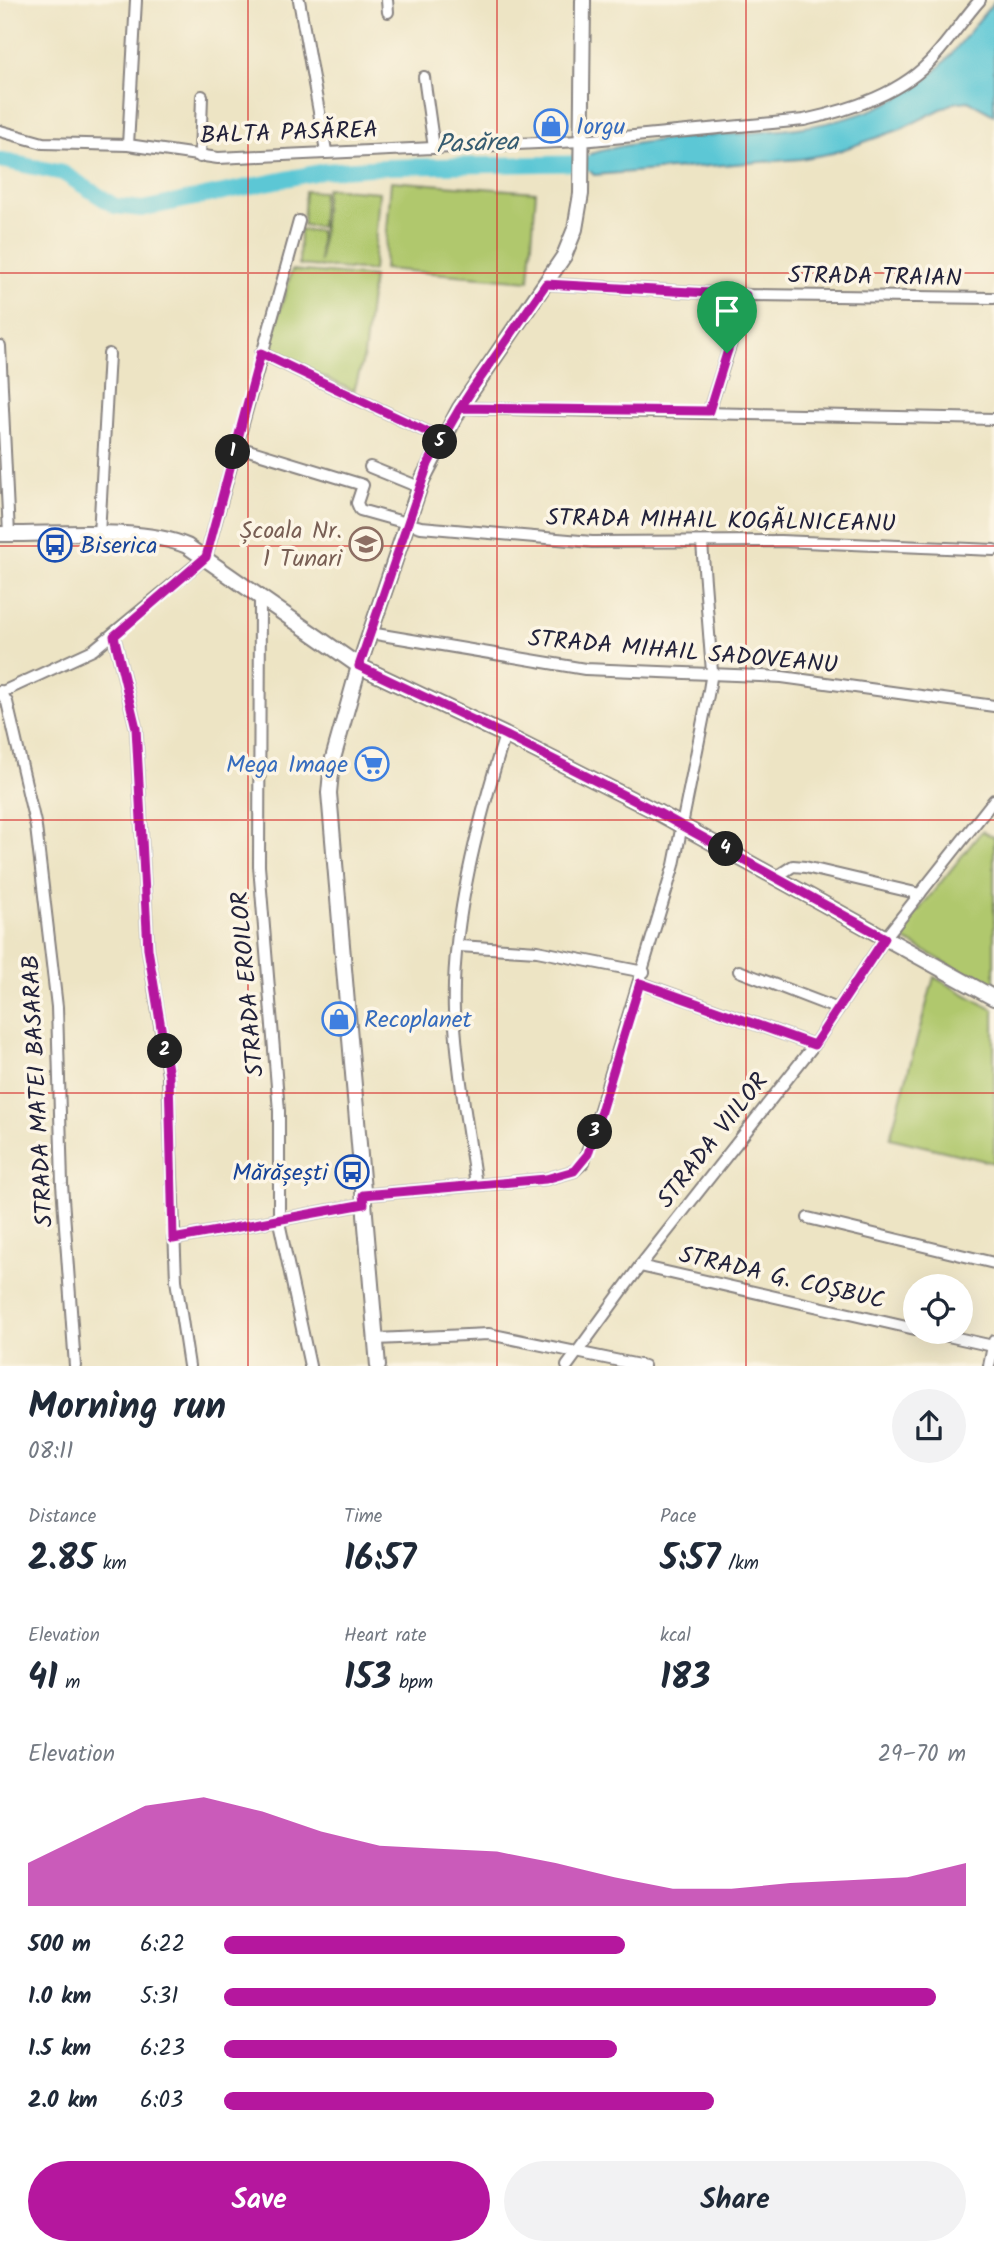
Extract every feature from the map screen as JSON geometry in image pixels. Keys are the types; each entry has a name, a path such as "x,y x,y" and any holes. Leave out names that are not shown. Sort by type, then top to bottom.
{"main road":[{"path":"378,1366 329,785 332,762 359,666 419,487 460,408 564,256 575,229 581,181 583,0"},
{"path":"5,534 158,536 173,540 206,557 359,666 505,735 682,825 994,998"}],"street":[{"path":"128,145 136,0"},
{"path":"299,0 326,151"},
{"path":"387,0 388,12"},
{"name":"BALTA PASĂREA","path":"0,131 64,146 128,145 200,158 326,151 581,145 804,120 837,113 877,96 919,72 980,0"},
{"path":"424,77 434,148"},
{"path":"200,158 202,96"},
{"path":"1,692 68,664 114,636 206,557 299,221"},
{"name":"STRADA TRAIAN","path":"546,284 746,295 994,298"},
{"path":"709,411 746,295"},
{"path":"0,345 5,534"},
{"path":"261,353 442,439"},
{"path":"99,535 109,354"},
{"path":"460,408 709,411 994,419"},
{"name":"STRADA MIHAIL KOGĂLNICEANU","path":"235,446 363,485 357,508 405,525 592,542 780,541 994,550"},
{"path":"370,467 419,487"},
{"path":"173,1239 279,1222 364,1199 546,1179 574,1171 584,1162 642,978 674,865 712,672 702,543"},
{"name":"STRADA EROILOR","path":"260,596 259,866 279,1111 279,1222 310,1366"},
{"name":"STRADA MIHAIL SADOVEANU","path":"370,633 585,669 712,672 782,677 994,706"},
{"path":"114,636 136,728 148,949 169,1076 173,1239 180,1321 190,1366"},
{"name":"STRADA MATEI BASARAB","path":"1,692 36,827 56,994 62,1184 75,1366"},
{"path":"476,1185 454,1013 458,946 479,821 505,735"},
{"name":"STRADA VIILOR","path":"567,1366 640,1266 814,1045 885,938 994,800"},
{"path":"776,877 793,866 805,867 920,894"},
{"path":"458,946 537,951 642,978 814,1045"},
{"path":"739,971 838,1009"},
{"path":"808,1219 994,1263"},
{"name":"STRADA G. COȘBUC","path":"640,1266 903,1326"},
{"path":"376,1339 489,1334 644,1366"},
{"path":"973,1340 994,1344 989,1366"}],"green space":[{"path":"391,181 536,192 529,281 384,269"},
{"path":"326,188 379,192 373,271 299,265 300,230 320,231 320,262"},
{"path":"305,191 323,192 321,227 303,225"},
{"path":"292,270 373,277 364,356 354,391 268,351"},
{"path":"982,831 994,837 994,990 898,936"},
{"path":"934,977 994,1010 994,1163 890,1138"}],"water":[{"path":"994,2 994,115 968,101 953,103 901,129 833,153 800,159 594,175 590,171 590,154 631,144 801,128 882,106 930,77"}],"waterway":[{"name":"Pasărea","path":"0,160 63,173 115,206 142,209 324,171 386,167 595,163"}],"place":[{"name":"Iorgu","path":"551,126"},
{"name":"Școala Nr. 1 Tunari","path":"366,544"},
{"name":"Biserica","path":"55,545"},
{"name":"Mega Image","path":"372,764"},
{"name":"Recoplanet","path":"339,1019"},
{"name":"Mărășești","path":"352,1172"}],"route":[{"path":"727,353 709,411 460,408 442,439 261,353 206,557 114,636 134,710 136,728 148,949 169,1076 173,1239 279,1222 364,1204 363,1195 546,1179 567,1174 580,1167 588,1154 640,983 814,1045 885,938 657,812 505,735 359,666 428,464 460,408 546,284 746,295 727,353"}]}
